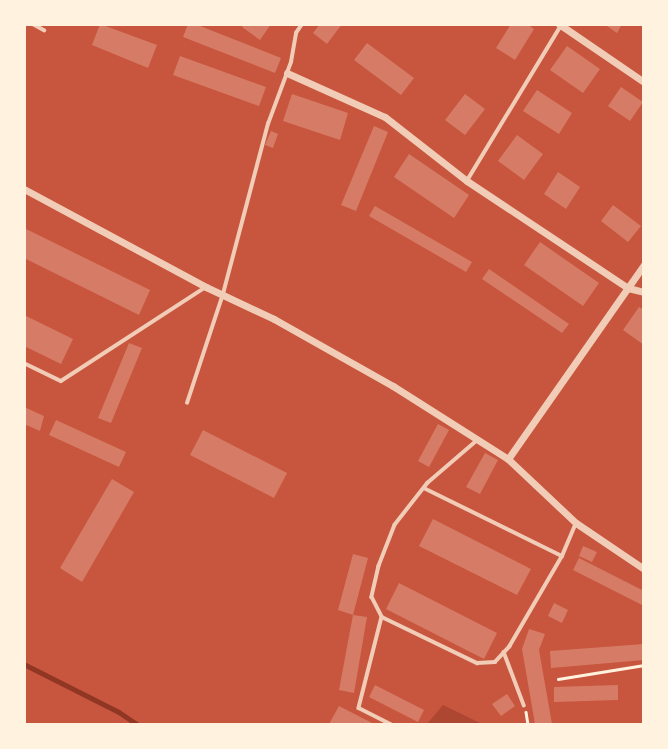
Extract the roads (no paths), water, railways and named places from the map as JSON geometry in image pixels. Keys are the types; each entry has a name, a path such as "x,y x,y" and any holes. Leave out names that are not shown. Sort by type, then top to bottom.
{"street":[{"path":"561,25 643,82"},
{"path":"287,73 385,117 467,181 628,288 643,292"},
{"path":"24,189 393,386 508,459 576,523 643,569"},
{"path":"508,459 643,265"}],"lane":[{"path":"33,24 44,30"},
{"path":"187,403 223,293 268,124 287,73 296,33 302,24"},
{"path":"467,181 561,25"},
{"path":"24,363 61,381 206,286"},
{"path":"479,439 424,488 395,525 379,566 372,597 382,617 477,663 495,662 504,652 562,556 576,523"},
{"path":"424,488 562,556"},
{"path":"382,617 359,708 391,724"},
{"path":"504,652 524,705"}],"waterway":[{"path":"24,664 119,712 137,724"}]}
